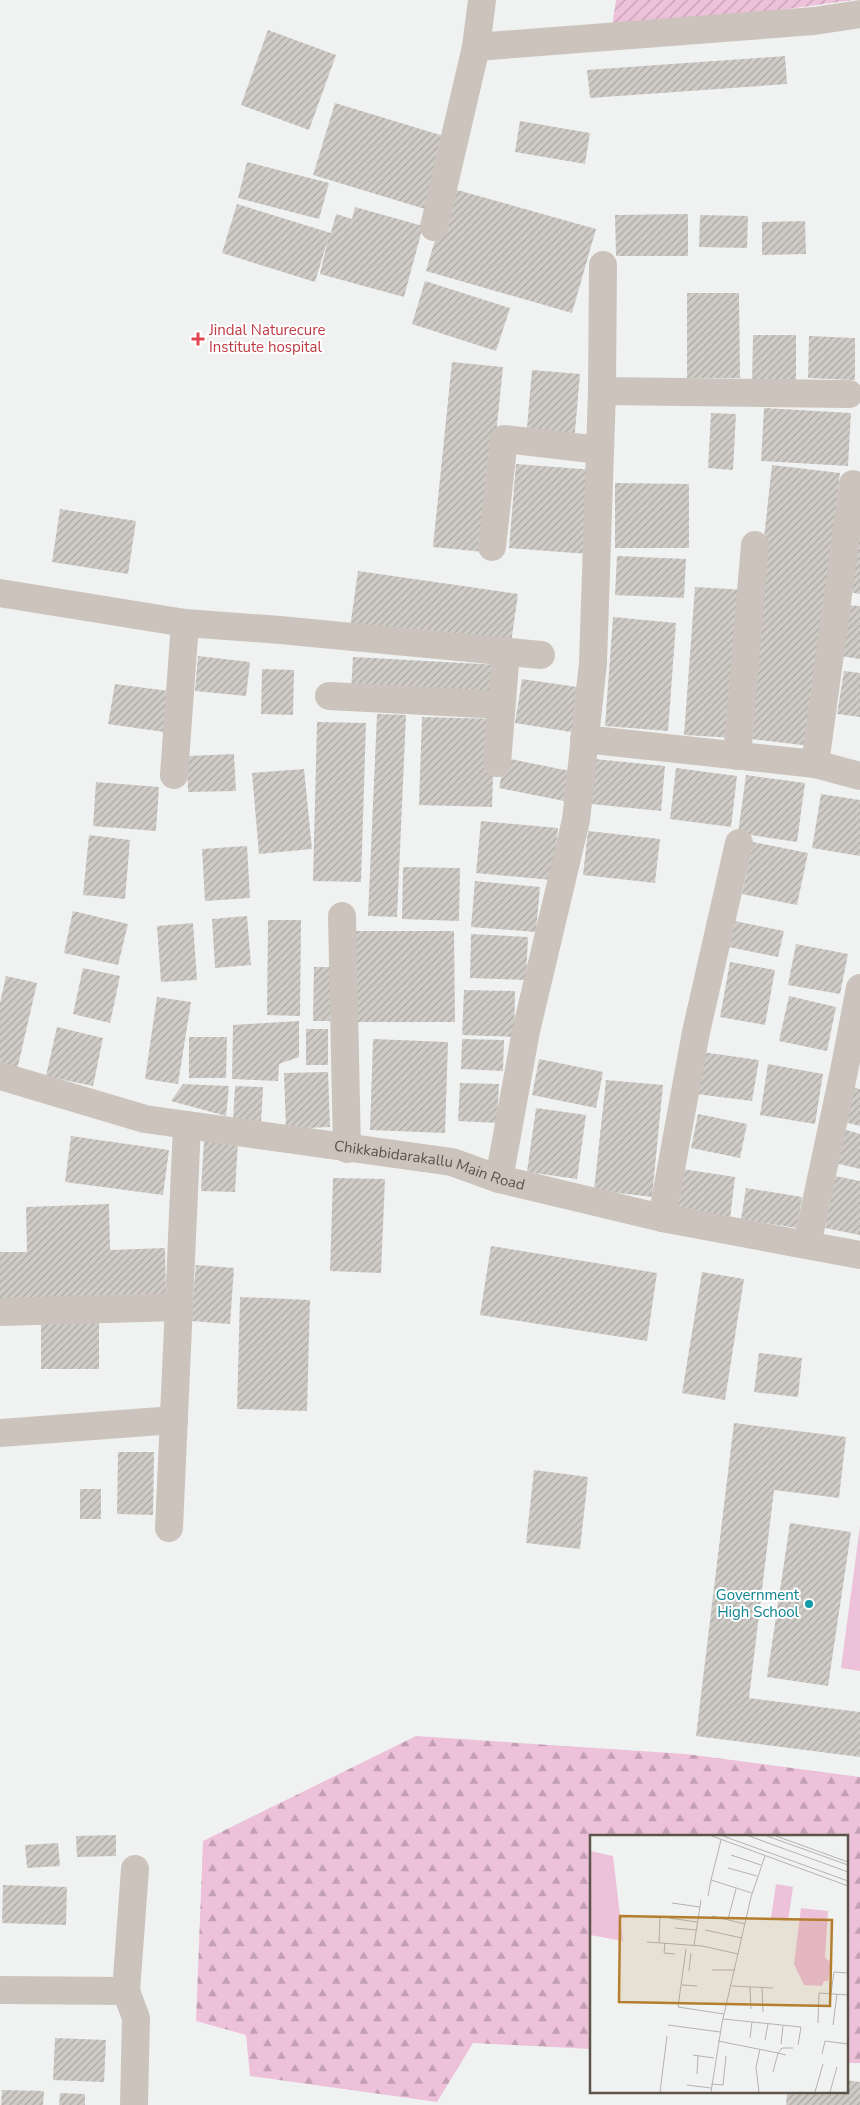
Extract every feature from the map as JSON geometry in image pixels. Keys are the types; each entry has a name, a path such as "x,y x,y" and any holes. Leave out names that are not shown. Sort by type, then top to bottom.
{"street":[{"path":"434,227 476,47 482,0"},
{"path":"476,47 814,21 860,14"},
{"path":"499,1179 526,1031 576,820 593,663 602,391 603,265"},
{"path":"602,391 848,394"},
{"path":"492,547 504,439 600,450"},
{"path":"815,764 853,484"},
{"path":"737,756 755,546"},
{"path":"0,593 185,623 541,656"},
{"path":"174,775 185,623"},
{"path":"497,763 506,652"},
{"path":"329,696 502,705"},
{"path":"584,739 815,764 860,776"},
{"path":"662,1218 696,1032 739,843"},
{"path":"342,916 347,1149"},
{"path":"807,1245 852,1073 860,988"},
{"name":"Chikkabidarakallu Main Road","path":"0,1076 145,1119 347,1149 452,1162 499,1179 662,1218 860,1255"},
{"path":"169,1528 187,1125"},
{"path":"0,1312 179,1307"},
{"path":"0,1433 174,1420"},
{"path":"134,2105 136,2018 126,1991 135,1868"},
{"path":"0,1990 126,1991"}],"green space":[{"path":"616,0 853,0 611,33"},
{"path":"860,1526 860,1671 841,1668"},
{"path":"416,1736 686,1754 860,1777 860,2063 848,2063 848,1835 590,1835 590,2049 473,2043 437,2102 250,2076 246,2035 196,2021 203,1841"}],"building":[{"path":"268,30 336,55 309,130 241,105"},
{"path":"785,56 787,84 590,98 587,70"},
{"path":"335,103 447,137 425,209 313,175"},
{"path":"520,121 590,133 585,164 515,152"},
{"path":"247,162 329,183 319,219 238,198"},
{"path":"450,188 596,229 572,313 426,271"},
{"path":"237,204 331,233 336,214 352,219 355,207 423,226 404,297 320,274 328,239 315,282 222,253"},
{"path":"688,214 688,256 616,256 615,215"},
{"path":"700,215 748,216 747,248 699,247"},
{"path":"805,221 806,254 762,255 762,222"},
{"path":"425,281 510,308 496,351 412,324"},
{"path":"687,293 739,293 740,378 687,378"},
{"path":"753,335 796,335 796,384 752,384"},
{"path":"809,336 855,338 855,380 808,378"},
{"path":"452,362 503,367 484,552 433,547"},
{"path":"532,370 580,374 574,443 526,439"},
{"path":"764,408 851,413 848,466 761,461"},
{"path":"711,413 736,414 733,470 708,468"},
{"path":"516,464 595,470 588,554 509,548"},
{"path":"772,465 840,473 810,746 742,738"},
{"path":"615,483 689,484 689,548 615,548"},
{"path":"60,509 136,521 128,574 52,562"},
{"path":"860,526 860,594 849,592"},
{"path":"617,556 686,559 684,598 615,595"},
{"path":"358,571 518,594 510,650 350,628"},
{"path":"695,587 746,590 736,738 684,735"},
{"path":"845,605 860,606 860,659 839,656"},
{"path":"613,617 676,623 668,731 605,726"},
{"path":"198,656 250,662 246,696 195,691"},
{"path":"353,657 500,665 498,699 351,691"},
{"path":"262,669 294,670 293,715 261,714"},
{"path":"844,671 860,673 860,717 837,714"},
{"path":"522,679 584,688 577,733 515,723"},
{"path":"115,684 169,691 164,732 108,724"},
{"path":"377,714 406,715 397,917 368,916"},
{"path":"422,717 495,719 492,807 419,805"},
{"path":"317,722 366,723 361,882 313,881"},
{"path":"234,754 236,791 188,792 187,756"},
{"path":"505,758 570,771 564,801 499,788"},
{"path":"595,759 665,766 661,811 591,804"},
{"path":"676,768 737,776 731,827 670,819"},
{"path":"304,769 312,849 259,854 252,773"},
{"path":"746,775 805,783 797,842 738,833"},
{"path":"96,782 159,787 156,831 93,826"},
{"path":"821,794 860,800 860,856 812,848"},
{"path":"481,821 558,828 552,880 476,873"},
{"path":"588,831 660,839 655,883 583,875"},
{"path":"89,835 130,840 125,899 83,895"},
{"path":"753,842 808,853 797,905 742,894"},
{"path":"247,846 250,898 205,901 202,849"},
{"path":"403,867 460,868 459,921 402,919"},
{"path":"475,881 540,887 536,932 471,927"},
{"path":"73,911 128,924 118,965 64,953"},
{"path":"247,916 251,965 215,968 212,919"},
{"path":"268,920 301,920 300,1016 267,1015"},
{"path":"735,921 784,931 778,957 729,947"},
{"path":"193,923 197,980 161,982 157,926"},
{"path":"352,931 454,931 455,1022 352,1022"},
{"path":"471,934 528,937 526,980 470,978"},
{"path":"796,944 848,954 840,994 788,985"},
{"path":"730,962 775,970 765,1025 720,1017"},
{"path":"314,967 331,967 330,1021 313,1021"},
{"path":"83,968 120,976 110,1023 73,1014"},
{"path":"6,976 37,983 17,1070 0,1066 0,1003"},
{"path":"464,990 515,991 514,1037 462,1035"},
{"path":"789,996 836,1007 827,1051 779,1041"},
{"path":"157,997 191,1002 178,1084 145,1079"},
{"path":"299,1021 299,1057 279,1064 278,1081 232,1079 233,1025"},
{"path":"57,1027 103,1038 93,1086 46,1076"},
{"path":"306,1029 328,1029 328,1065 306,1065"},
{"path":"189,1037 227,1037 226,1078 189,1078"},
{"path":"373,1039 448,1042 445,1133 370,1130"},
{"path":"462,1039 504,1040 503,1071 461,1069"},
{"path":"702,1052 759,1060 752,1101 696,1094"},
{"path":"539,1059 603,1072 596,1108 532,1095"},
{"path":"768,1064 823,1074 815,1124 760,1115"},
{"path":"328,1072 330,1127 286,1129 284,1073"},
{"path":"606,1080 663,1085 652,1197 594,1190"},
{"path":"460,1083 499,1084 497,1123 458,1121"},
{"path":"183,1084 229,1086 226,1116 171,1101"},
{"path":"846,1085 860,1089 860,1126 837,1120"},
{"path":"235,1086 263,1087 261,1123 233,1121"},
{"path":"536,1108 586,1115 577,1179 527,1172"},
{"path":"698,1114 747,1124 740,1158 691,1148"},
{"path":"843,1129 860,1134 860,1169 835,1163"},
{"path":"71,1136 169,1150 163,1195 65,1182"},
{"path":"204,1140 238,1142 235,1192 201,1191"},
{"path":"682,1169 735,1177 730,1219 675,1211"},
{"path":"835,1176 860,1181 860,1235 825,1228"},
{"path":"333,1178 385,1179 381,1273 330,1271"},
{"path":"746,1188 802,1197 797,1228 741,1219"},
{"path":"109,1204 110,1250 165,1248 166,1296 0,1301 0,1252 27,1252 26,1207"},
{"path":"491,1246 657,1273 647,1341 480,1315"},
{"path":"196,1265 234,1268 230,1324 191,1321"},
{"path":"702,1272 744,1279 725,1400 682,1393"},
{"path":"240,1297 310,1300 307,1411 237,1409"},
{"path":"41,1323 99,1323 99,1369 41,1369"},
{"path":"759,1353 802,1358 798,1397 754,1392"},
{"path":"734,1423 846,1437 839,1498 774,1490 749,1698 860,1712 860,1757 696,1736"},
{"path":"118,1452 154,1452 153,1515 117,1514"},
{"path":"534,1470 588,1477 580,1549 526,1543"},
{"path":"80,1489 101,1489 101,1519 80,1519"},
{"name":"Government High School","path":"790,1523 851,1532 828,1686 767,1677"},
{"path":"116,1835 116,1856 77,1857 76,1836"},
{"path":"58,1843 60,1866 27,1868 25,1845"},
{"path":"3,1885 67,1887 66,1925 2,1923"},
{"path":"55,2038 106,2040 104,2082 53,2080"},
{"path":"848,2080 860,2082 860,2105 786,2105 787,2092 848,2092"},
{"path":"2,2090 44,2091 43,2105 1,2105"},
{"path":"60,2093 85,2094 85,2105 59,2105"}],"place":[{"name":"Jindal Naturecure Institute hospital","path":"198,339"},
{"name":"Government High School","path":"809,1604"}]}
